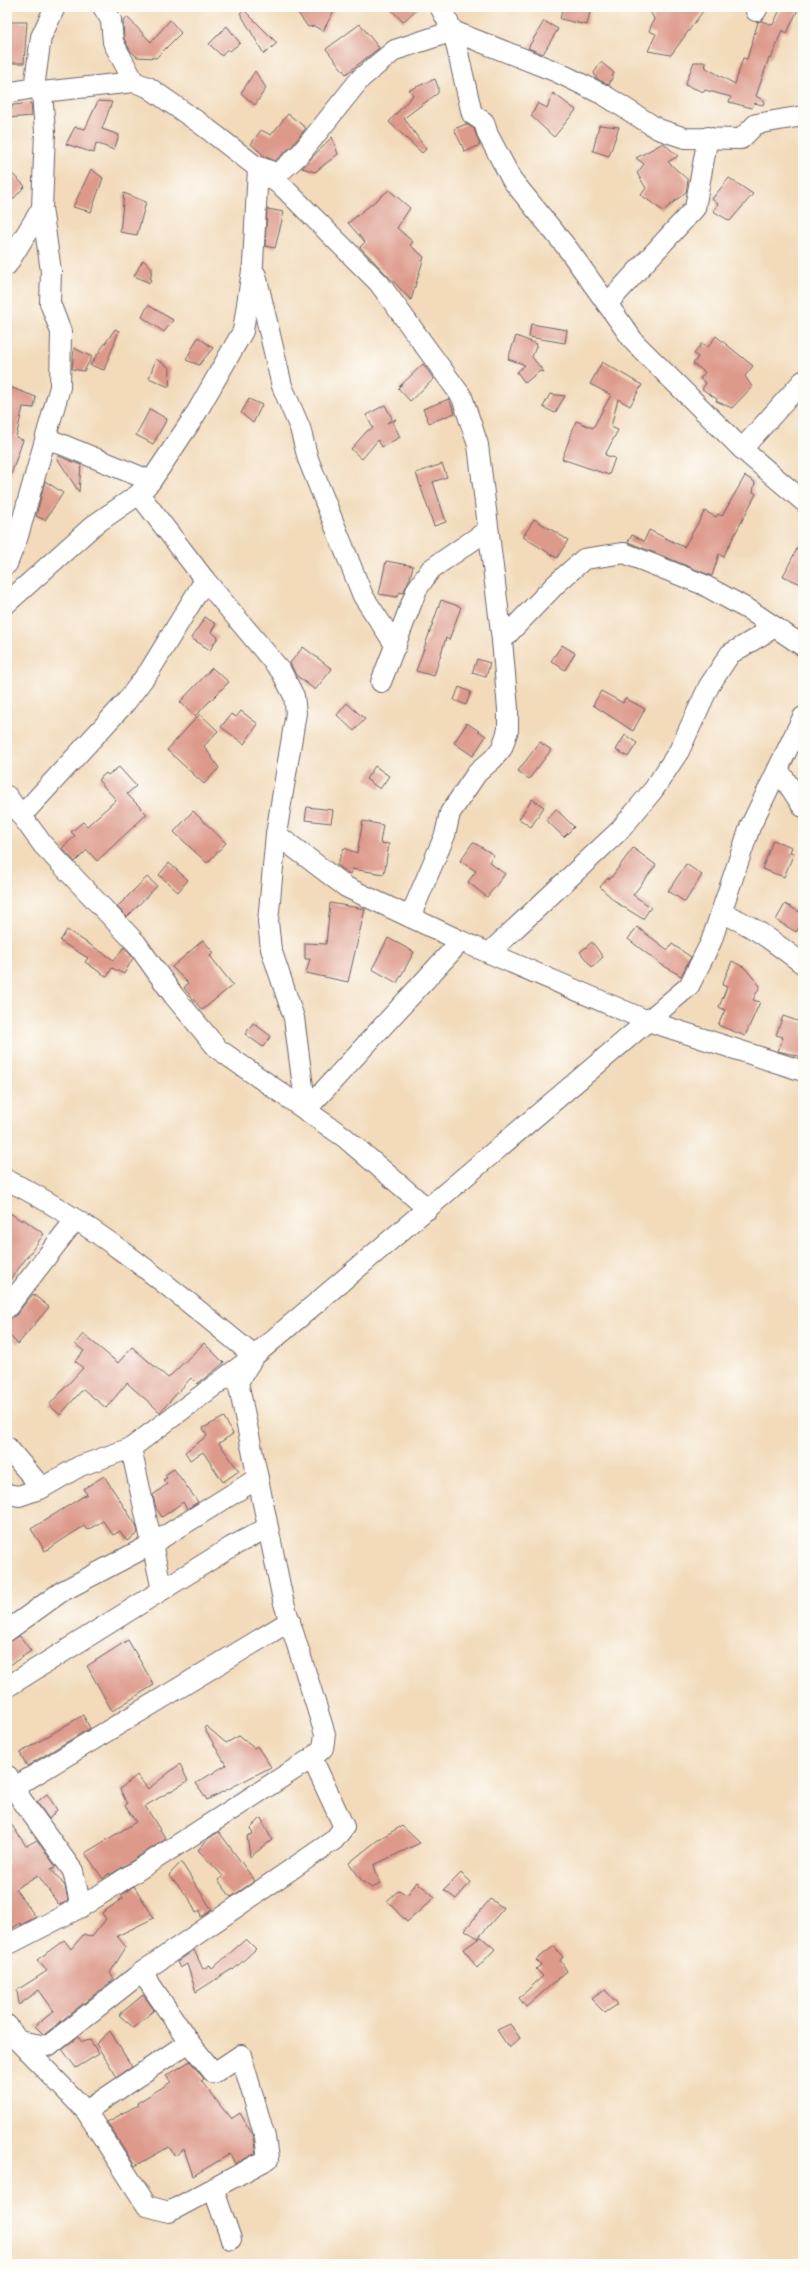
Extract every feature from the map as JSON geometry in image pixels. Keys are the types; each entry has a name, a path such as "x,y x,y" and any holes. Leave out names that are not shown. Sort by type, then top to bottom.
{"street":[{"path":"7,564 18,536 60,388 61,332 50,303 51,271 42,208 44,132 38,90 41,38 55,7"},
{"path":"103,7 111,20 113,42 134,82"},
{"path":"440,7 453,31 472,114 484,122 488,135 512,180 568,249 636,343 742,449 803,501"},
{"path":"258,168 278,174 301,153 361,78 394,50 453,31 557,72 604,95 658,129 685,138 708,137 741,139 756,124 803,116"},
{"path":"7,94 134,82 148,87 201,124 284,188 379,283 462,397 478,445 502,640 508,709 508,730 502,748 477,773 450,812 445,835 410,917"},
{"path":"607,304 695,208 708,137"},
{"path":"7,603 94,525 145,487 194,417 243,331 253,264 258,168"},
{"path":"7,265 42,208"},
{"path":"253,264 282,386 300,428 308,459 363,596 396,646"},
{"path":"742,449 803,381"},
{"path":"46,438 145,487 205,580 281,671 294,696 296,713 276,834 268,922 271,949 294,1018 306,1110"},
{"path":"381,682 417,589 432,569 488,530"},
{"path":"502,640 556,584 584,559 624,553 702,584 751,611 803,646"},
{"path":"22,815 126,702 150,670 205,580"},
{"path":"489,953 620,830 654,789 679,751 709,686 730,654 775,627"},
{"path":"11,1499 42,1488 80,1466 132,1448 254,1356 689,986 711,942 750,827 803,717"},
{"path":"778,769 803,807"},
{"path":"7,796 43,845 136,943 174,996 218,1049 344,1137 428,1208"},
{"path":"276,834 346,887 461,941 648,1021 803,1071"},
{"path":"721,913 743,921 803,964"},
{"path":"306,1110 461,941"},
{"path":"7,1180 75,1220 143,1265 254,1356"},
{"path":"7,1308 75,1220"},
{"path":"7,1945 81,1908 312,1758 323,1748 325,1734 290,1620 267,1528 238,1382 254,1356"},
{"path":"7,1447 42,1488"},
{"path":"132,1448 162,1590"},
{"path":"7,1631 61,1592 152,1544 258,1478"},
{"path":"7,1687 231,1547 267,1528"},
{"path":"81,1908 73,1871 9,1784 290,1620"},
{"path":"18,2041 48,2046 142,1972 334,1840 344,1827 312,1758"},
{"path":"7,2025 18,2041 86,2111 147,2206 169,2212 268,2159 265,2137 242,2055 214,2073 189,2042 142,1972"},
{"path":"86,2111 189,2042"},
{"path":"213,2188 232,2239"}],"building":[{"path":"312,7 336,7 323,31 314,26 308,27 298,13"},
{"path":"389,7 419,7 403,22"},
{"path":"563,7 591,7 587,25 560,19"},
{"path":"648,7 706,7 671,55 648,51 656,34 649,31 654,19"},
{"path":"781,7 799,7 787,33 782,30 771,59 769,58 756,96 764,101 763,105 754,103 752,108 729,102 731,97 705,90 704,92 685,85 694,62 705,62 706,68 735,84 743,58 747,59 758,22 761,21 773,25"},
{"path":"244,10 277,43 264,54 240,13"},
{"path":"127,17 151,42 170,20 181,33 156,58 137,57 130,50 124,39 123,21"},
{"path":"544,21 558,29 543,54 528,48"},
{"path":"7,22 27,22 24,63 10,63 10,40 7,40"},
{"path":"360,24 379,48 346,74 326,49"},
{"path":"227,26 240,43 230,51 227,49 222,56 209,44"},
{"path":"601,62 614,73 609,85 597,79 594,73"},
{"path":"255,71 266,88 255,105 241,93"},
{"path":"435,79 438,87 438,93 404,118 426,149 422,153 389,122 413,95 409,90"},
{"path":"553,93 576,110 554,137 531,116 538,103 547,108"},
{"path":"98,101 112,102 102,129 119,135 114,150 96,143 94,153 66,144 75,127 85,129"},
{"path":"31,103 32,116 7,118 13,105"},
{"path":"288,114 306,128 293,145 275,161 266,157 251,144 261,130 271,135"},
{"path":"466,124 474,129 480,145 465,152 454,129"},
{"path":"599,125 619,127 609,156 593,151"},
{"path":"332,137 338,154 315,172 302,168"},
{"path":"663,143 678,156 668,162 688,180 686,192 663,211 641,195 646,188 637,173 644,164 636,158"},
{"path":"7,169 25,186 7,206"},
{"path":"91,169 103,178 91,212 73,207"},
{"path":"729,178 753,194 730,221 713,211 718,204 712,199"},
{"path":"389,190 410,208 397,228 413,242 410,245 424,257 411,300 360,247 365,242 348,223"},
{"path":"124,193 146,202 137,235 120,232"},
{"path":"267,209 284,212 275,248 265,246"},
{"path":"143,260 152,268 150,283 134,276"},
{"path":"148,305 173,320 164,332 142,317"},
{"path":"531,324 567,330 565,343 529,337"},
{"path":"115,329 119,331 104,370 90,365"},
{"path":"516,336 537,344 532,357 544,372 540,371 525,383 517,372 525,365 508,359"},
{"path":"716,336 753,366 745,376 752,387 732,408 716,401 717,399 702,389 706,383 700,379 705,372 693,364 698,357 694,354 702,343 708,347"},
{"path":"198,337 213,348 199,365 186,360"},
{"path":"74,348 92,357 84,371 72,369"},
{"path":"156,359 170,368 169,387 149,378"},
{"path":"602,362 642,385 630,406 618,399 611,427 618,430 605,455 615,458 609,475 562,459 576,421 593,428 611,395 590,384"},
{"path":"423,364 434,379 410,401 398,388"},
{"path":"7,386 36,397 34,408 23,407 16,437 23,440 9,480 7,480"},
{"path":"550,394 565,396 555,413 543,407"},
{"path":"249,399 262,405 253,423 241,413"},
{"path":"449,399 455,413 429,423 423,409"},
{"path":"385,405 392,418 387,423 396,419 393,423 400,437 382,447 378,440 362,459 351,449 367,431 373,428 366,415"},
{"path":"150,409 167,419 153,444 136,435"},
{"path":"58,456 81,465 79,492 57,458"},
{"path":"442,464 447,477 433,482 446,522 434,526 416,473"},
{"path":"745,476 755,482 753,492 756,494 723,557 719,554 712,576 628,542 632,535 644,541 649,530 684,547 705,511 716,517 718,514 722,516"},
{"path":"45,481 63,493 45,520 36,516"},
{"path":"534,519 568,540 557,558 523,537"},
{"path":"803,537 803,585 783,576"},
{"path":"386,561 413,566 410,578 403,593 400,592 397,597 379,594"},
{"path":"441,600 461,607 449,640 446,638 434,676 416,671"},
{"path":"205,617 216,624 211,632 218,637 210,650 191,638"},
{"path":"562,645 575,653 565,670 551,661"},
{"path":"303,647 332,669 315,690 296,675 290,663"},
{"path":"477,659 490,663 486,677 472,673"},
{"path":"212,668 229,682 195,716 180,702"},
{"path":"459,687 471,692 466,705 454,700"},
{"path":"601,691 623,703 625,698 645,709 633,731 593,705"},
{"path":"347,703 365,719 354,731 337,715"},
{"path":"241,711 258,724 244,744 221,727 231,714 236,717"},
{"path":"200,714 218,731 204,746 219,768 204,784 167,750"},
{"path":"467,723 486,736 473,756 454,743"},
{"path":"625,735 637,743 628,757 616,750"},
{"path":"540,742 551,750 529,779 518,771"},
{"path":"375,766 389,776 380,789 366,779"},
{"path":"119,767 136,786 127,794 147,814 97,861 87,850 75,862 62,848 75,836 71,832 83,822 87,826 116,800 98,780 106,773 108,775"},
{"path":"532,799 544,807 531,827 519,819"},
{"path":"307,807 333,810 331,823 305,820"},
{"path":"556,809 574,827 564,837 546,820"},
{"path":"193,811 226,843 207,863 174,832"},
{"path":"363,821 383,825 380,843 389,844 384,874 352,869 350,874 337,865 344,848 357,853"},
{"path":"773,840 792,847 790,852 794,853 784,877 762,869"},
{"path":"473,842 494,855 489,862 505,874 487,897 468,882 476,871 460,861"},
{"path":"633,848 656,865 633,895 651,907 643,919 617,903 600,887 608,878 610,879"},
{"path":"169,863 188,880 178,892 159,875"},
{"path":"686,864 702,875 685,902 668,891"},
{"path":"147,877 157,886 127,917 117,907"},
{"path":"330,903 365,909 348,982 306,973 310,959 305,959 305,943 326,944"},
{"path":"785,904 803,914 803,921 796,932 776,920"},
{"path":"637,927 668,950 672,944 691,957 681,976 659,963 628,939"},
{"path":"67,930 114,960 124,947 133,958 124,974 112,968 107,977 85,962 88,958 60,941"},
{"path":"388,938 414,952 397,983 372,969"},
{"path":"203,940 214,953 210,956 233,985 202,1010 184,988 188,983 172,967"},
{"path":"592,942 603,957 592,967 580,952"},
{"path":"732,961 744,967 760,986 753,1000 760,1002 745,1036 718,1025 725,1010 719,1007 727,987 722,985"},
{"path":"783,1016 803,1023 803,1057 778,1051 783,1037 776,1035"},
{"path":"253,1023 271,1036 263,1047 245,1034"},
{"path":"7,1211 22,1221 23,1219 44,1234 7,1284"},
{"path":"33,1294 49,1307 18,1344 7,1333 7,1319 16,1315"},
{"path":"83,1334 118,1363 132,1347 168,1378 204,1343 224,1363 197,1384 191,1378 160,1412 127,1383 106,1408 83,1389 60,1415 49,1405 83,1368 75,1361 84,1351 75,1344"},
{"path":"224,1417 233,1434 219,1443 239,1471 223,1482 203,1452 190,1460 185,1452 207,1436 203,1428"},
{"path":"174,1469 198,1502 187,1509 183,1502 162,1517 156,1508 153,1495 167,1484 163,1480 167,1478 165,1475"},
{"path":"104,1476 136,1525 138,1533 127,1541 120,1531 113,1535 103,1521 87,1530 84,1526 45,1551 31,1529 87,1494 83,1489"},
{"path":"20,1636 31,1651 7,1667 7,1642"},
{"path":"128,1640 154,1685 112,1711 87,1666"},
{"path":"83,1715 90,1728 27,1766 20,1753"},
{"path":"206,1726 226,1743 239,1736 254,1748 257,1746 271,1767 207,1800 196,1783 226,1765 204,1728"},
{"path":"180,1764 188,1781 145,1806 166,1839 110,1875 109,1873 103,1879 85,1853 136,1822 125,1806 127,1804 120,1789 137,1775 148,1789"},
{"path":"47,1794 57,1810 49,1819 37,1802"},
{"path":"7,1818 26,1846 37,1840 56,1867 51,1869 65,1886 68,1901 59,1905 38,1875 15,1889 36,1917 21,1925 20,1923 7,1932"},
{"path":"261,1818 272,1840 250,1857 247,1836 253,1834 251,1828"},
{"path":"402,1826 420,1843 374,1865 380,1884 372,1888 363,1882 349,1863 379,1839"},
{"path":"219,1832 255,1881 231,1897 218,1880 223,1876 198,1850 209,1838"},
{"path":"181,1862 212,1910 201,1917 200,1910 196,1913 189,1898 169,1875"},
{"path":"461,1873 471,1882 456,1899 444,1890"},
{"path":"417,1882 435,1897 407,1922 387,1901 399,1890 407,1895"},
{"path":"134,1886 154,1918 117,1936 126,1947 110,1973 114,1979 45,2034 42,2033 35,2026 54,2011 39,1990 19,2005 17,1990 47,1971 37,1960 64,1940 71,1949 84,1934 92,1937 106,1919 102,1913 123,1898 121,1895"},
{"path":"490,1899 504,1908 478,1938 465,1930"},
{"path":"481,1937 495,1949 477,1968 464,1949"},
{"path":"246,1939 256,1949 233,1970 232,1969 196,1992 187,1964 180,1968 177,1962 194,1950 203,1969 210,1965 212,1969"},
{"path":"554,1946 563,1957 560,1960 567,1971 526,2007 519,1998 543,1976 536,1969 541,1965 536,1960"},
{"path":"605,1990 618,2004 605,2013 591,1999"},
{"path":"143,1995 154,2010 134,2028 119,2015"},
{"path":"510,2024 520,2038 509,2048 497,2030"},
{"path":"110,2031 132,2067 117,2077 96,2044"},
{"path":"78,2037 82,2042 90,2040 99,2054 76,2068 62,2049"},
{"path":"190,2061 204,2079 201,2081 231,2119 240,2113 252,2134 256,2153 235,2164 230,2154 193,2176 184,2149 175,2156 169,2147 135,2166 107,2122 138,2105 137,2103 171,2082 166,2076"}]}
